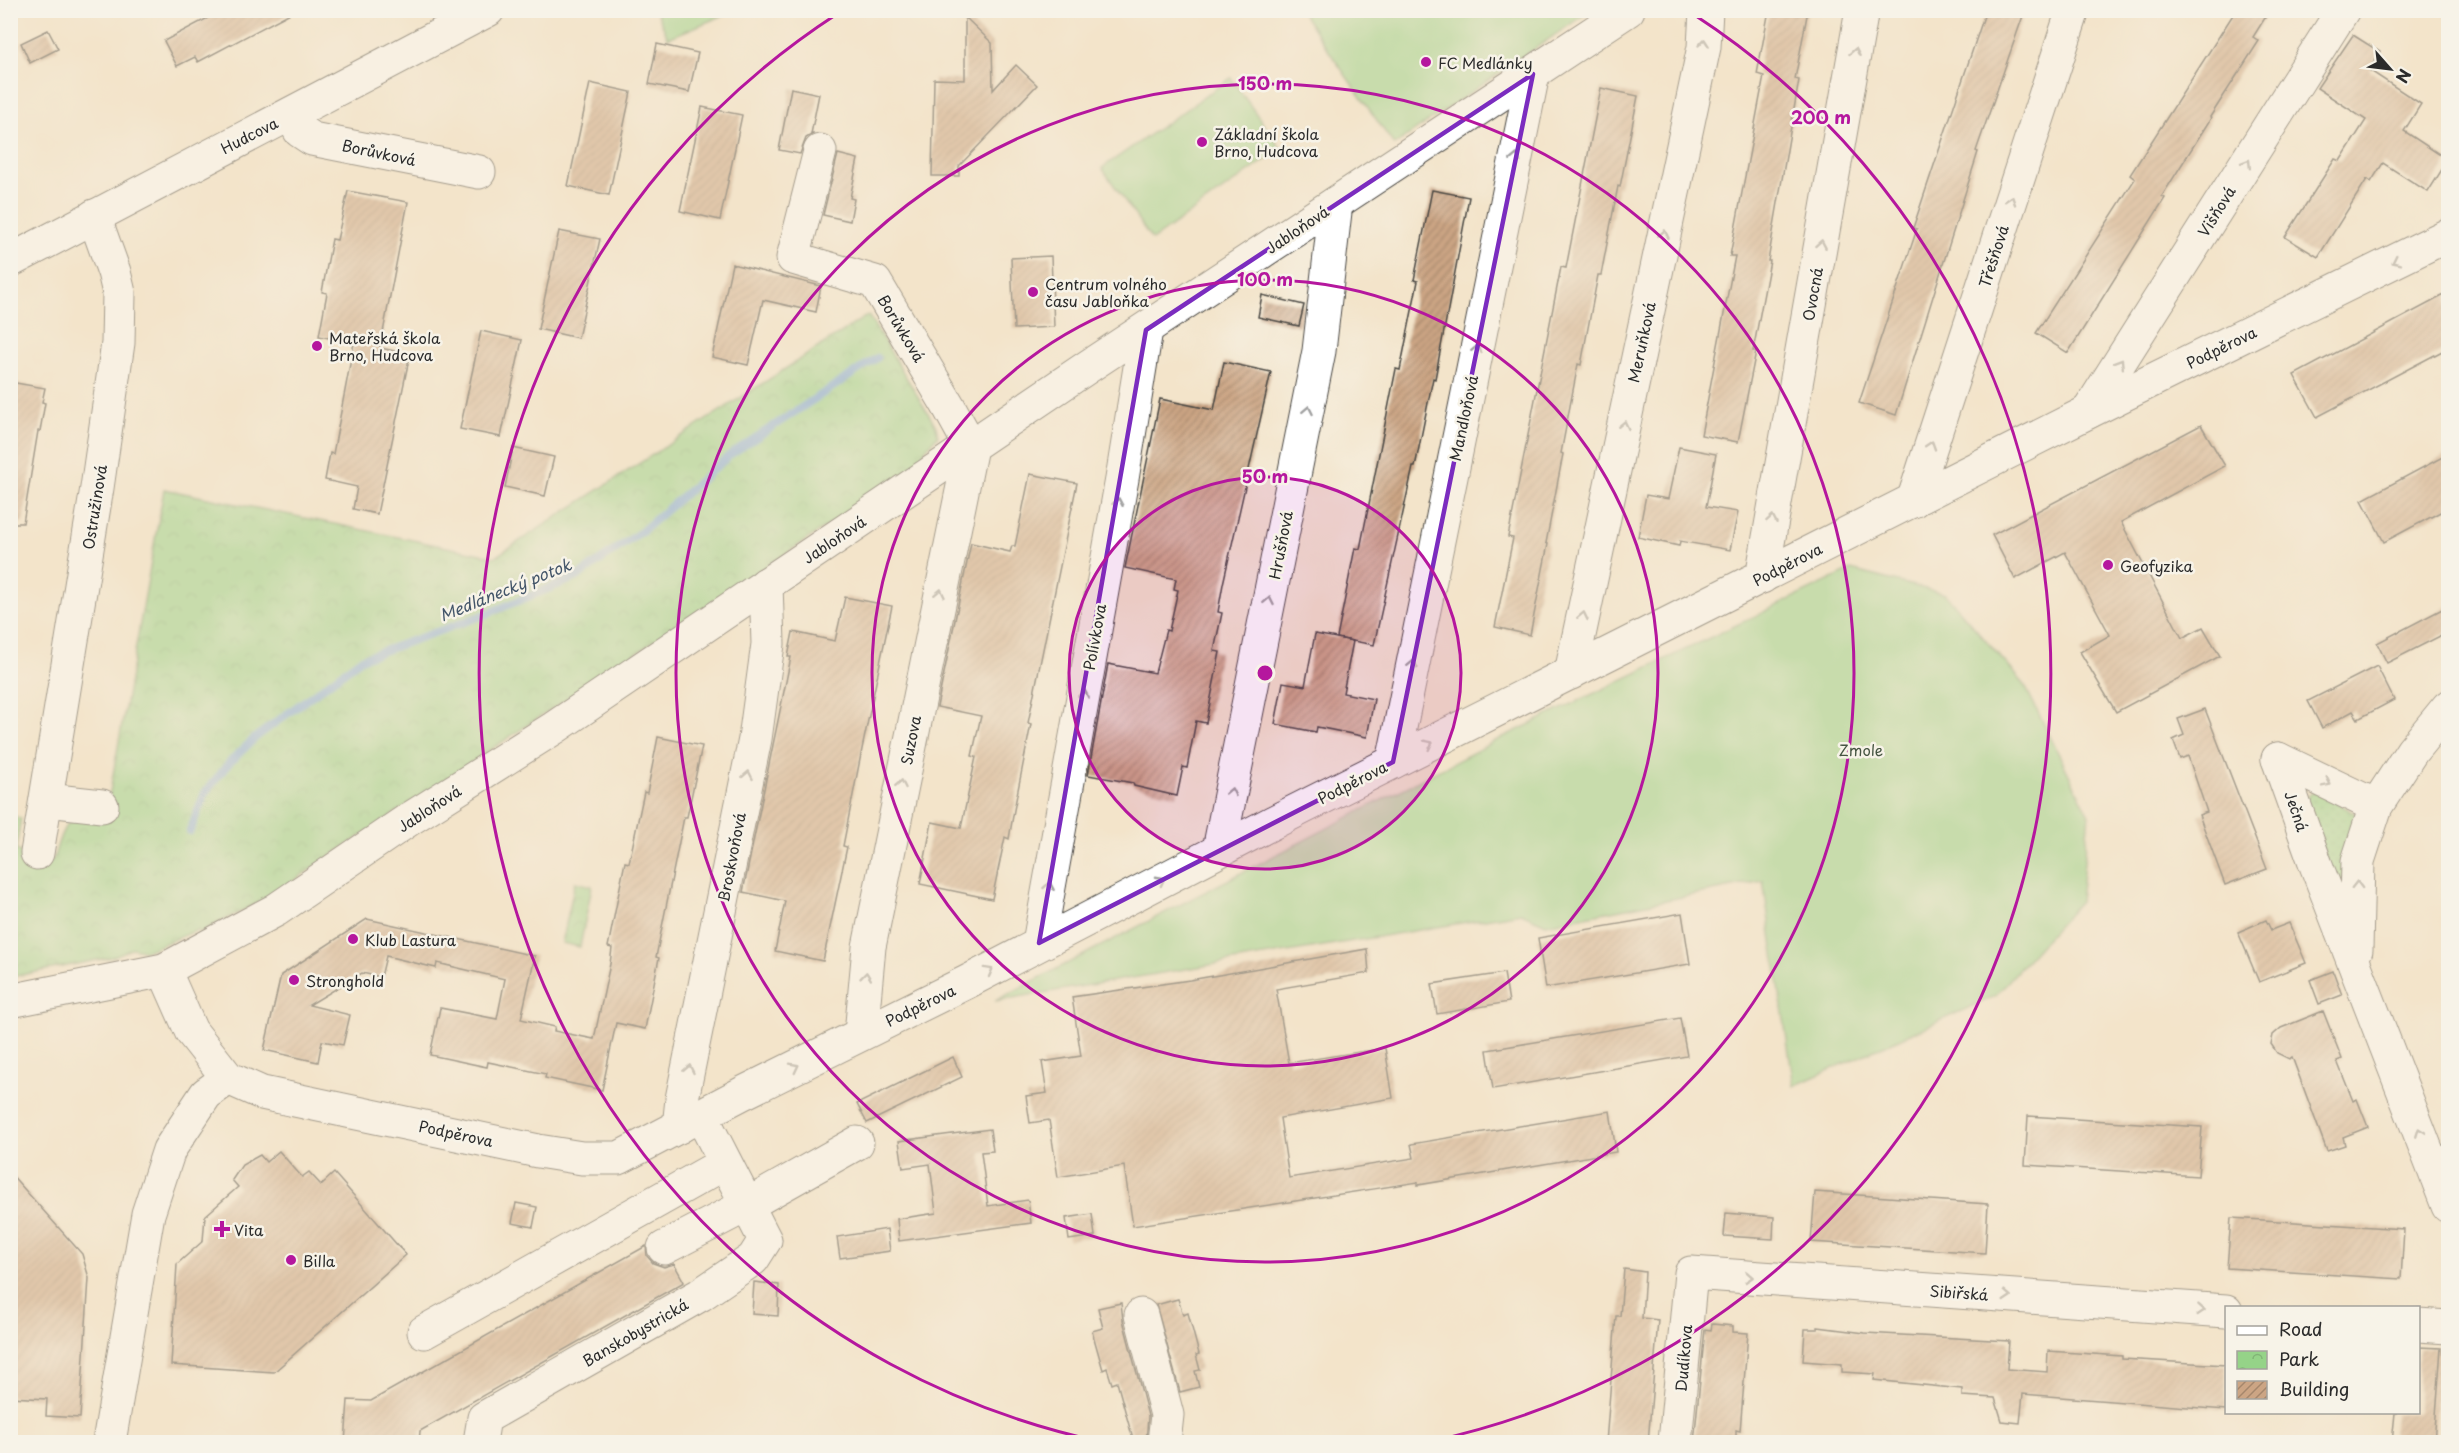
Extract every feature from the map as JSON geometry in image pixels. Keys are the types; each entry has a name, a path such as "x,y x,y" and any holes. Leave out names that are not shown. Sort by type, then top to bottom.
{"street":[{"name":"Hudcova","path":"10,261 488,10"},
{"name":"Jabloňová","path":"10,1001 164,970 276,910 408,820 554,728 766,584 1628,10"},
{"name":"Meruňková","path":"1571,673 1704,47 1706,10"},
{"name":"Ovocná","path":"1762,577 1862,10"},
{"name":"Třešňová","path":"1913,501 2073,10"},
{"name":"Višňová","path":"2088,412 2343,10"},
{"name":"Mandloňová","path":"1393,762 1533,74"},
{"name":"Borůvková","path":"291,114 300,131 312,139 479,172"},
{"name":"Borůvková","path":"820,151 793,258 875,282 971,447"},
{"name":"Hrušňová","path":"1220,850 1319,351 1336,203"},
{"name":"Ostružinová","path":"37,853 96,499 118,343 119,293 94,216"},
{"name":"Podpěrova","path":"164,970 191,1031 228,1078 262,1093 538,1151 582,1158 619,1158 968,982 1393,762 2088,412 2448,235"},
{"name":"Polívkova","path":"1039,944 1122,479 1146,330"},
{"name":"Suzova","path":"861,1034 869,947 971,447"},
{"name":"Broskvoňová","path":"690,1121 682,1100 755,740 768,644 766,584"},
{"name":"Ječná","path":"2356,964 2358,861 2376,806 2412,751 2448,707"},
{"name":"Ječná","path":"2376,806 2278,759 2316,865 2448,1206"},
{"path":"47,800 102,806"},
{"path":"109,1443 148,1214 153,1197 169,1149 206,1094 228,1078"},
{"name":"Banskobystrická","path":"480,1443 484,1418 700,1295 753,1258 765,1240 724,1163 690,1121"},
{"path":"664,1248 747,1205 857,1143"},
{"path":"424,1332 724,1163"},
{"name":"Sibiřská","path":"1691,1273 2225,1311"},
{"name":"Dudíkova","path":"1675,1443 1691,1273"},
{"path":"1141,1315 1167,1415 1164,1443"},
{"path":"2420,1325 2448,1327"}],"highlighted area":[{"path":"1533,74 1393,762 1039,943 1146,330"}],"green space":[{"path":"656,11 734,11 668,38"},
{"name":"FC Medlánky","path":"1301,11 1590,11 1394,145"},
{"path":"1231,78 1281,149 1152,240 1102,168"},
{"path":"868,315 936,426 938,436 924,451 928,459 269,897 199,933 198,930 146,951 133,948 112,957 11,977 11,816 21,818 16,850 31,856 53,860 60,838 68,824 82,817 106,814 164,489 495,557"},
{"name":"Zmole","path":"1851,570 1945,594 2024,684 2089,815 2080,901 1995,996 1794,1086 1763,881 1546,924 1521,913 995,1001 1501,738"},
{"path":"2319,791 2362,818 2347,883 2338,889 2304,803 2309,794"},
{"path":"575,882 592,886 580,947 562,943"}],"building":[{"path":"223,10 296,10 198,62 195,57 177,66 164,41"},
{"path":"1769,10 1808,10 1795,79 1799,80 1768,261 1770,261 1753,351 1756,351 1738,442 1701,435 1735,256 1730,256 1764,76 1757,74"},
{"path":"1986,10 2025,10 1976,151 1978,152 1896,415 1859,403 1917,229 1913,228"},
{"path":"2236,10 2270,10 2253,37 2259,41 2210,117 2162,196 2165,198 2068,353 2036,333 2135,179 2130,175"},
{"path":"965,17 992,43 993,90 1016,65 1037,85 959,166 959,176 932,176 934,79 965,80"},
{"path":"48,30 58,49 30,63 21,43"},
{"path":"2353,35 2380,52 2369,70 2421,104 2404,131 2448,160 2428,192 2383,163 2371,182 2367,179 2318,257 2285,237 2335,159 2340,161 2366,120 2317,88"},
{"path":"657,44 698,53 689,92 649,84"},
{"path":"590,83 631,92 609,195 568,186"},
{"path":"791,88 819,94 811,134 813,134 806,138 800,154 779,150"},
{"path":"1601,88 1638,96 1601,275 1598,275 1581,365 1578,364 1546,543 1548,544 1530,635 1495,627 1513,538 1508,537 1561,267 1566,268"},
{"path":"702,107 742,115 720,220 680,211"},
{"path":"838,154 858,159 850,198 854,199 850,221 823,215"},
{"path":"1432,190 1469,197 1435,379 1433,378 1374,645 1337,638 1355,548 1360,549 1396,369 1400,370 1418,281 1414,280"},
{"path":"348,191 408,202 380,348 410,354 377,514 353,509 357,487 325,480 330,453 333,454 354,343 319,336 327,293 322,292 332,239 337,240"},
{"path":"559,231 600,239 578,338 538,329"},
{"name":"Centrum volného času Jabloňka","path":"1051,256 1054,327 1014,329 1011,258"},
{"path":"732,264 821,286 816,312 763,300 748,365 712,357"},
{"path":"2448,293 2448,348 2317,417 2294,375"},
{"path":"1262,295 1304,305 1299,326 1258,317"},
{"path":"481,331 522,340 501,437 460,429"},
{"path":"1224,362 1271,372 1223,584 1218,612 1222,613 1214,651 1220,652 1206,723 1196,721 1187,768 1183,767 1177,796 1134,786 1133,783 1088,775 1108,664 1155,673 1166,630 1169,631 1178,590 1174,589 1176,579 1125,568 1160,399 1214,410"},
{"path":"10,382 45,388 42,402 45,403 40,431 38,431 23,523 10,523"},
{"name":"Geofyzika","path":"2201,425 2225,466 2121,522 2182,638 2203,627 2220,656 2116,712 2080,652 2110,635 2065,552 2015,579 1992,535"},
{"path":"1679,447 1716,454 1706,507 1738,512 1730,550 1680,541 1679,546 1638,537 1646,495 1668,499"},
{"path":"513,448 554,457 545,496 505,487"},
{"path":"2448,454 2448,508 2384,542 2362,500"},
{"path":"1030,474 1077,483 1028,723 1031,724 1009,839 1005,837 992,899 920,884 932,822 961,828 976,757 972,756 981,716 937,707 971,543 1010,552 1012,546 1015,546"},
{"path":"845,597 892,606 843,846 847,847 823,961 775,951 785,901 743,892 791,657 788,657 793,632 835,641"},
{"path":"2448,606 2448,632 2387,663 2377,643"},
{"path":"1315,634 1353,641 1343,693 1374,699 1367,737 1317,727 1316,732 1275,724 1283,682 1305,686"},
{"path":"2377,666 2394,700 2358,719 2353,711 2322,728 2308,701"},
{"path":"2205,709 2267,869 2225,885 2199,815 2207,812 2188,756 2180,759 2173,740 2184,735 2178,719"},
{"path":"658,737 702,746 687,817 684,817 656,957 659,958 645,1029 616,1023 602,1090 545,1078 546,1074 488,1062 487,1067 430,1055 440,1008 497,1019 505,979 437,963 436,968 386,956 381,977 362,973 309,1005 350,1015 343,1045 322,1041 318,1062 264,1050 281,975 367,919 535,956 521,1019 555,1027 554,1031 594,1039 610,964 612,948 608,947 625,862 629,863 644,792 647,793"},
{"path":"1682,913 1690,964 1546,988 1538,938"},
{"path":"2266,920 2271,930 2289,923 2306,963 2259,982 2238,932"},
{"path":"1367,949 1369,973 1276,989 1289,1063 1385,1048 1393,1098 1280,1118 1289,1178 1414,1158 1411,1144 1610,1111 1616,1152 1418,1185 1418,1182 1133,1226 1124,1166 1058,1177 1049,1120 1030,1123 1026,1096 1047,1093 1042,1062 1081,1056 1072,997 1190,980"},
{"path":"2333,971 2342,995 2319,1004 2310,980"},
{"path":"1504,973 1509,1002 1437,1014 1432,984"},
{"path":"2323,1011 2342,1059 2337,1061 2353,1101 2357,1099 2368,1127 2343,1137 2345,1145 2327,1151 2292,1057 2289,1059 2277,1053 2271,1044 2273,1035 2281,1028"},
{"path":"1680,1018 1687,1056 1493,1089 1487,1050"},
{"path":"953,1057 962,1077 867,1123 857,1104"},
{"path":"2028,1116 2202,1127 2198,1176 2025,1165"},
{"path":"990,1129 993,1151 981,1152 988,1206 1028,1200 1031,1223 899,1241 897,1219 936,1213 930,1164 903,1168 899,1141"},
{"name":"Billa","path":"279,1151 302,1177 309,1172 321,1185 334,1173 406,1255 274,1372 171,1365 177,1264 203,1241 205,1216 238,1187 232,1180 242,1165 260,1155 266,1162"},
{"path":"10,1173 82,1254 89,1278 80,1418 46,1416 47,1399 10,1397"},
{"path":"1815,1192 1988,1204 1985,1253 1811,1242"},
{"path":"516,1203 537,1207 533,1227 512,1223"},
{"path":"1726,1213 1774,1217 1773,1239 1724,1236"},
{"path":"1092,1214 1095,1236 1069,1240 1066,1218"},
{"path":"2231,1218 2404,1229 2401,1279 2227,1268"},
{"path":"887,1229 890,1251 840,1258 837,1237"},
{"path":"646,1246 647,1256 653,1263 664,1267 674,1264 684,1282 420,1431 419,1443 345,1443 348,1400 371,1401"},
{"path":"1624,1269 1645,1272 1642,1318 1658,1320 1648,1443 1606,1443 1616,1316 1620,1316"},
{"path":"754,1282 779,1285 778,1316 752,1314"},
{"path":"1178,1299 1183,1315 1188,1313 1199,1354 1196,1355 1200,1370 1195,1371 1199,1387 1180,1392 1156,1305"},
{"path":"1121,1303 1123,1320 1148,1416 1146,1443 1134,1443 1117,1382 1112,1384 1107,1368 1103,1370 1092,1331 1103,1328 1098,1308"},
{"path":"1712,1324 1733,1326 1733,1332 1748,1333 1740,1431 1736,1430 1736,1443 1694,1443 1705,1329 1711,1330"},
{"path":"1818,1327 1865,1333 2009,1341 2007,1369 2047,1372 2048,1351 2122,1356 2122,1359 2225,1365 2225,1410 2023,1394 2020,1423 2002,1421 1995,1398 1962,1396 1962,1389 1874,1380 1875,1374 1842,1372 1842,1364 1803,1361 1805,1329 1818,1329"},
{"path":"2420,1347 2441,1348 2434,1443 2392,1443 2395,1414 2420,1414"}],"waterway":[{"name":"Medlánecký potok","path":"190,831 205,793 228,764 256,737 361,659 481,616 577,577 642,531 731,454 877,358"}],"place":[{"name":"FC Medlánky","path":"1426,62"},
{"name":"Základní škola Brno, Hudcova","path":"1202,142"},
{"name":"Centrum volného času Jabloňka","path":"1033,292"},
{"name":"Mateřská škola Brno, Hudcova","path":"317,346"},
{"name":"Geofyzika","path":"2108,565"},
{"name":"Klub Lastura","path":"353,939"},
{"name":"Stronghold","path":"294,980"},
{"name":"Vita","path":"222,1229"},
{"name":"Billa","path":"291,1260"}]}
